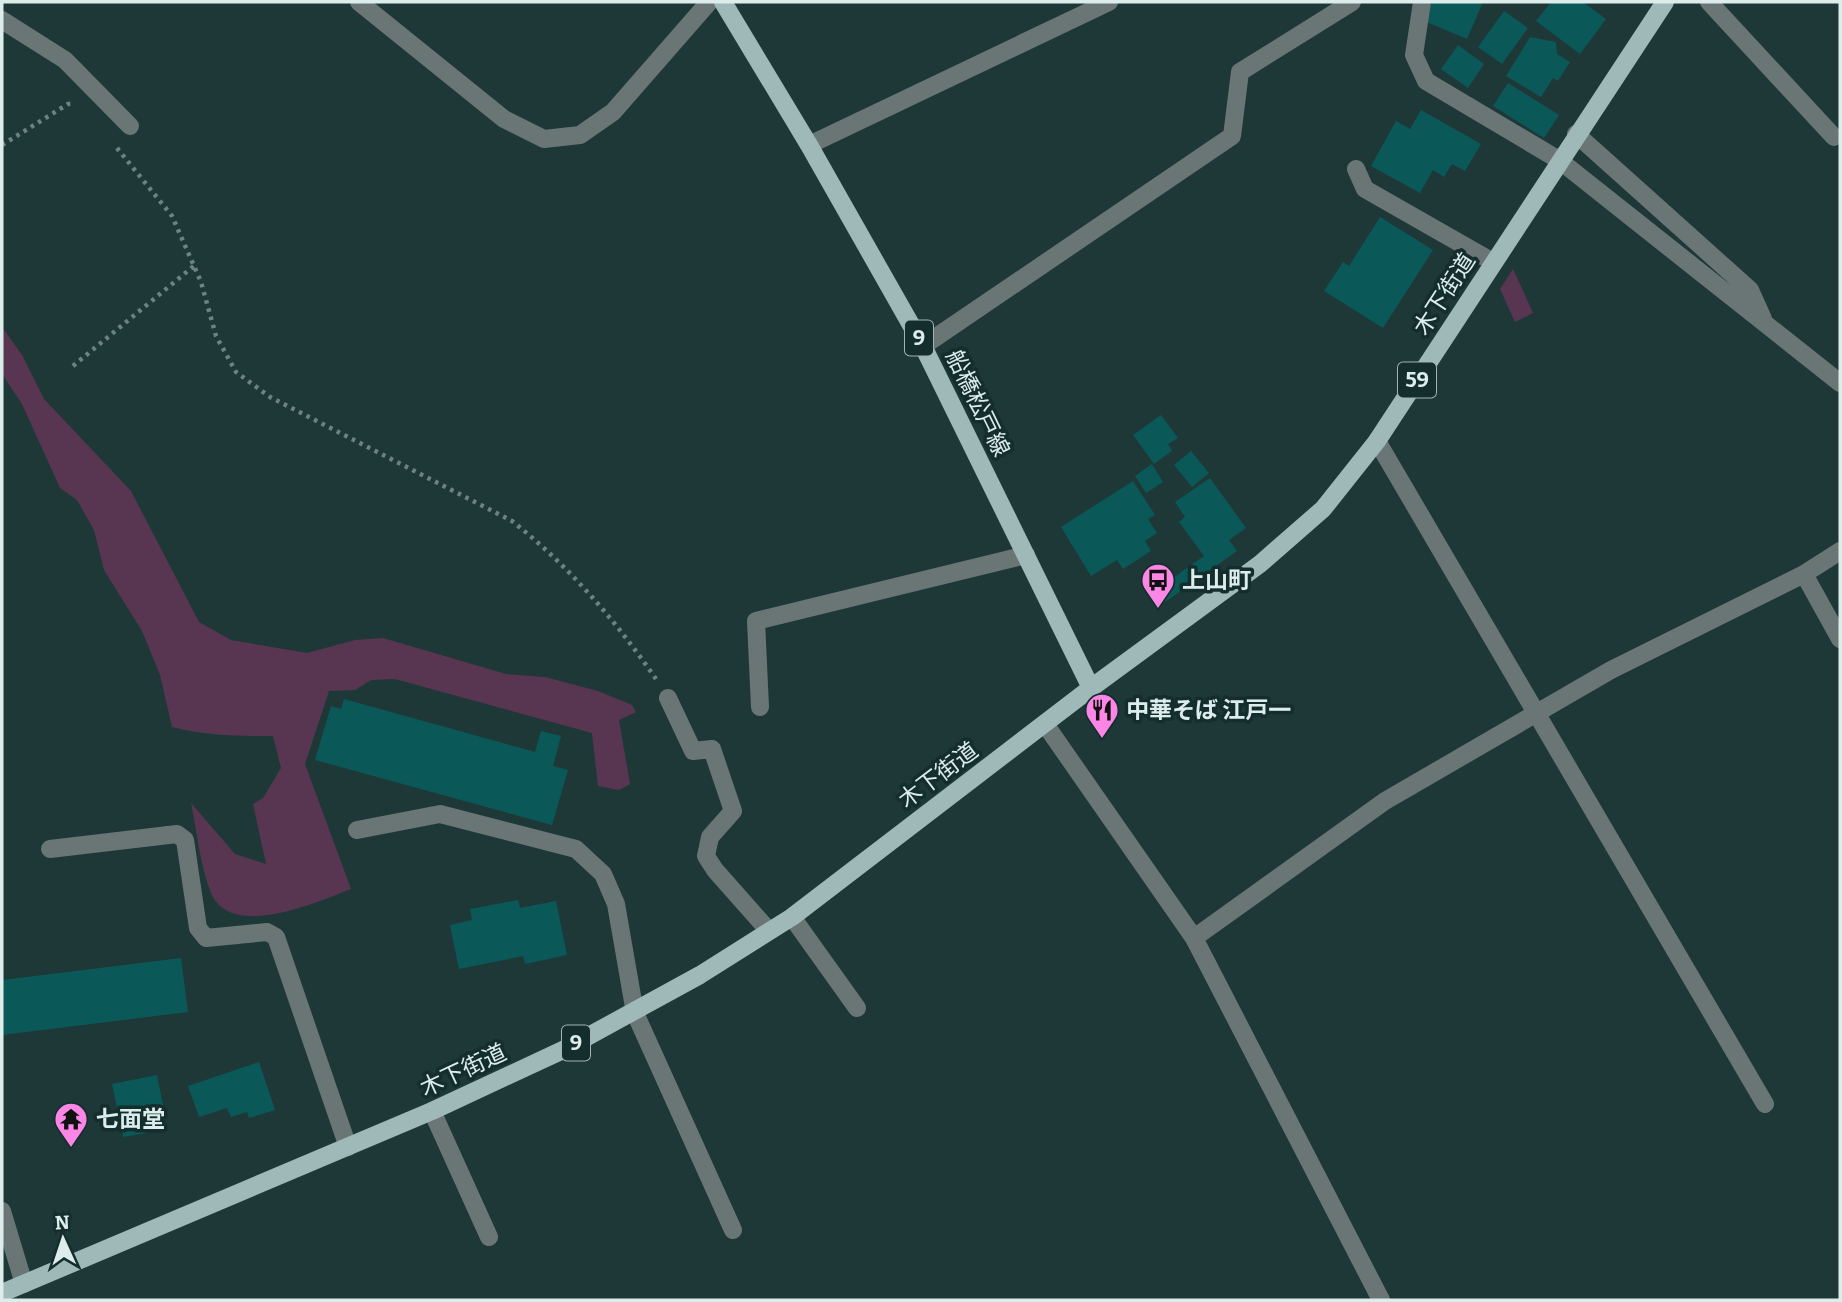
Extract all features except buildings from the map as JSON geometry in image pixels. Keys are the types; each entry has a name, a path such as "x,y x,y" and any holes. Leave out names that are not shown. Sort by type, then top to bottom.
{"main road":[{"name":"船橋松戸線","path":"723,2 809,145 923,346 1091,688"},
{"name":"木下街道","path":"2,1293 432,1111 635,1013 792,917 1294,536 1323,509 1377,441 1665,2"}],"street":[{"path":"359,2 504,119 544,139 580,135 613,112 709,2"},
{"path":"809,145 1109,2"},
{"path":"923,346 1232,136 1240,72 1352,2"},
{"path":"1422,2 1414,55 1426,81 1559,160 1840,383"},
{"path":"1709,2 1834,137"},
{"path":"2,20 65,60 130,125"},
{"path":"1576,134 1750,290 1765,323"},
{"path":"1356,169 1365,189 1493,262"},
{"path":"1377,441 1765,1104"},
{"path":"1194,938 1385,800 1611,670 1804,573 1840,551"},
{"path":"760,707 756,621 1026,555"},
{"path":"1804,573 1840,639"},
{"path":"668,698 694,751 712,749 733,811 710,838 706,856 715,870 769,931"},
{"path":"1045,724 1194,938 1381,1300"},
{"path":"357,830 440,814 576,849 603,874 616,904 635,1013 733,1230"},
{"path":"50,849 177,834 186,840 198,929 206,937 267,932 276,937 348,1147"},
{"path":"792,917 856,1007"},
{"path":"432,1111 489,1237"},
{"path":"2,1211 24,1284"}],"path":[{"path":"2,145 68,104 83,105"},
{"path":"116,146 173,216 195,265 216,336 236,372 270,397 512,521 547,549 596,601 668,698"},
{"path":"73,366 195,265"}],"shaded area":[{"path":"1513,269 1533,313 1515,322 1500,289"},
{"path":"2,327 22,355 44,399 131,491 199,622 231,640 307,653 355,640 383,638 506,674 545,677 598,691 632,705 636,712 619,720 630,784 619,790 598,786 592,733 395,679 371,680 355,690 329,691 305,764 351,889 277,914 237,914 221,907 207,883 191,803 235,854 266,864 253,804 263,798 281,768 273,736 210,734 172,727 160,675 142,631 104,570 94,530 77,500 60,488 22,404 2,374"}],"place":[{"name":"上山町","path":"1158,610"},
{"name":"中華そば 江戸一","path":"1102,740"},
{"name":"七面堂","path":"71,1149"}]}
